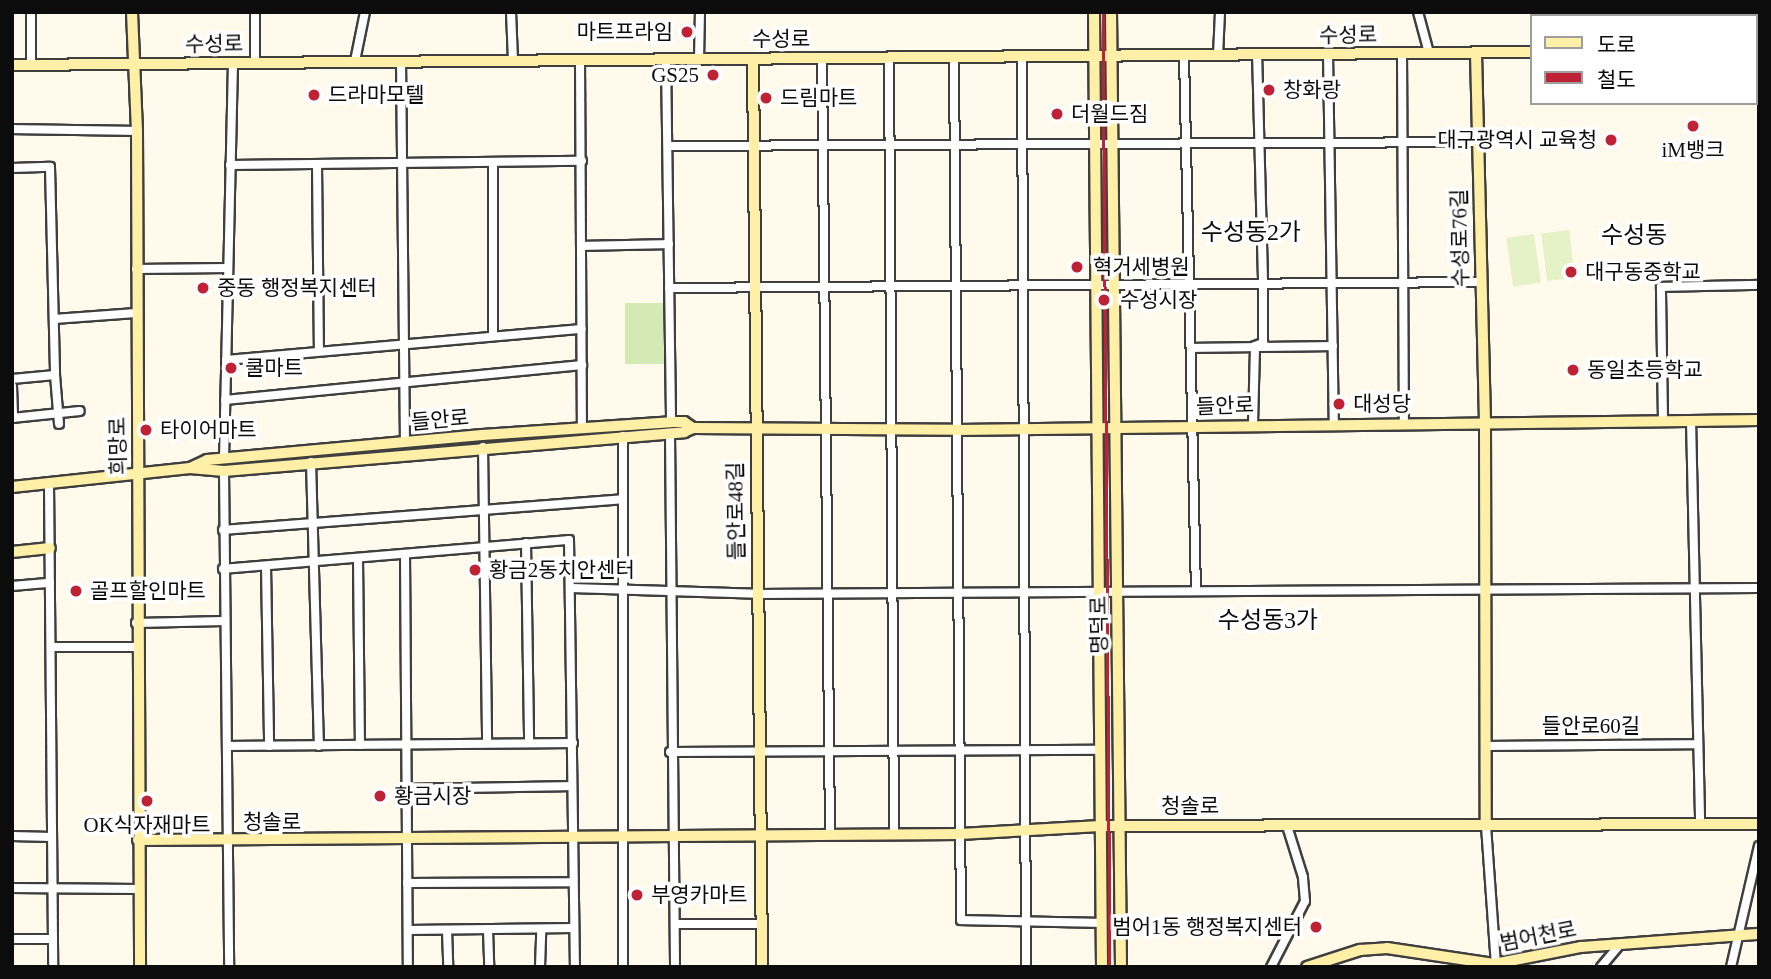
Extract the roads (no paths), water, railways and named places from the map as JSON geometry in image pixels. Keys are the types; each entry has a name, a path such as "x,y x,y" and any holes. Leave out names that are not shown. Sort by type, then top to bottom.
{"main road":[{"name":"희망로","path":"132,12 137,131 136,647 140,967"},
{"name":"명덕로","path":"1094,12 1099,282 1102,967"},
{"name":"명덕로","path":"1111,12 1121,967"},
{"name":"수성로","path":"12,65 1530,51"},
{"name":"수성로76길","path":"1476,53 1485,423"},
{"name":"들안로48길","path":"753,59 762,967"},
{"name":"들안로","path":"12,487 190,468 224,471 623,436 684,422 693,428 957,430 1253,424 1759,420"},
{"path":"1485,423 1486,826"},
{"name":"들안로","path":"190,468 207,460 405,442 582,428 670,427"},
{"path":"12,552 50,548"},
{"name":"청솔로","path":"138,841 406,840 622,833 760,836 960,834 1100,826 1759,824"},
{"name":"범어천로","path":"1307,967 1360,950 1387,947 1496,964 1621,943 1759,934"}],"street":[{"path":"31,12 31,65"},
{"path":"255,12 255,62"},
{"path":"355,61 365,12"},
{"path":"510,12 513,60"},
{"path":"699,59 700,12"},
{"path":"1218,55 1220,12"},
{"path":"1418,12 1429,53"},
{"path":"1402,53 1404,423"},
{"path":"1328,54 1334,425"},
{"path":"1184,55 1192,281 1196,591"},
{"path":"1255,346 1262,342 1263,280 1257,55"},
{"path":"954,57 961,920 1101,923"},
{"path":"1022,57 1019,142 1026,967"},
{"path":"822,58 825,143 830,835"},
{"path":"888,58 894,834"},
{"path":"666,59 670,146 668,589 675,967"},
{"path":"580,60 582,428"},
{"path":"401,61 407,383 405,442"},
{"path":"224,459 233,63"},
{"path":"12,129 137,131"},
{"path":"670,146 1019,142 1477,142"},
{"path":"230,164 582,161"},
{"path":"493,163 493,336"},
{"path":"317,165 319,351"},
{"path":"12,168 50,167 55,375 59,424"},
{"path":"582,246 669,244"},
{"path":"135,269 228,268"},
{"path":"669,288 754,284 1263,280 1480,282"},
{"path":"1663,420 1661,287 1759,285"},
{"path":"54,319 135,313"},
{"path":"226,360 582,329"},
{"path":"1253,424 1255,346"},
{"path":"1191,348 1332,346"},
{"path":"225,400 582,365"},
{"path":"12,379 55,375"},
{"path":"12,386 13,418 80,411"},
{"path":"1691,420 1696,744 1700,824"},
{"path":"623,436 623,967"},
{"path":"483,447 487,743"},
{"path":"311,462 319,746"},
{"path":"224,471 229,967"},
{"path":"50,484 53,967"},
{"path":"223,530 622,499"},
{"path":"223,569 569,540 575,967"},
{"path":"526,543 528,743"},
{"path":"405,555 408,967"},
{"path":"358,559 360,745"},
{"path":"267,566 269,746"},
{"path":"12,586 50,583"},
{"path":"571,588 668,589 757,594 1485,590 1695,586 1759,588"},
{"path":"136,622 224,621"},
{"path":"51,647 136,647"},
{"path":"228,746 573,743"},
{"name":"들안로60길","path":"1485,746 1696,744"},
{"path":"670,752 1101,750"},
{"path":"407,789 572,786"},
{"path":"1270,967 1305,901 1303,877 1287,826"},
{"path":"1486,826 1496,964"},
{"path":"12,836 52,837"},
{"path":"1731,967 1759,846"},
{"path":"407,883 573,881"},
{"path":"12,888 138,889"},
{"path":"675,924 762,924"},
{"path":"408,930 574,928"},
{"path":"540,967 541,929"},
{"path":"447,930 448,967"},
{"path":"488,930 489,967"},
{"path":"12,939 53,939"},
{"path":"1601,967 1621,943"}],"railway":[{"path":"1103,12 1110,967"}],"place":[{"name":"마트프라임","path":"687,32"},
{"name":"GS25","path":"713,75"},
{"name":"창화랑","path":"1269,90"},
{"name":"드라마모텔","path":"314,95"},
{"name":"드림마트","path":"766,98"},
{"name":"더월드짐","path":"1057,114"},
{"name":"iM뱅크","path":"1693,126"},
{"name":"대구광역시 교육청","path":"1611,140"},
{"name":"혁거세병원","path":"1077,267"},
{"name":"대구동중학교","path":"1571,272"},
{"name":"중동 행정복지센터","path":"203,288"},
{"name":"수성시장","path":"1104,300"},
{"name":"쿨마트","path":"231,368"},
{"name":"동일초등학교","path":"1573,370"},
{"name":"대성당","path":"1339,404"},
{"name":"타이어마트","path":"146,430"},
{"name":"황금2동치안센터","path":"475,570"},
{"name":"골프할인마트","path":"76,591"},
{"name":"황금시장","path":"380,796"},
{"name":"OK식자재마트","path":"147,801"},
{"name":"부영카마트","path":"637,895"},
{"name":"범어1동 행정복지센터","path":"1316,927"}],"district":[{"name":"수성동2가","path":"1251,233"},
{"name":"수성동","path":"1634,236"},
{"name":"수성동3가","path":"1268,621"}]}
